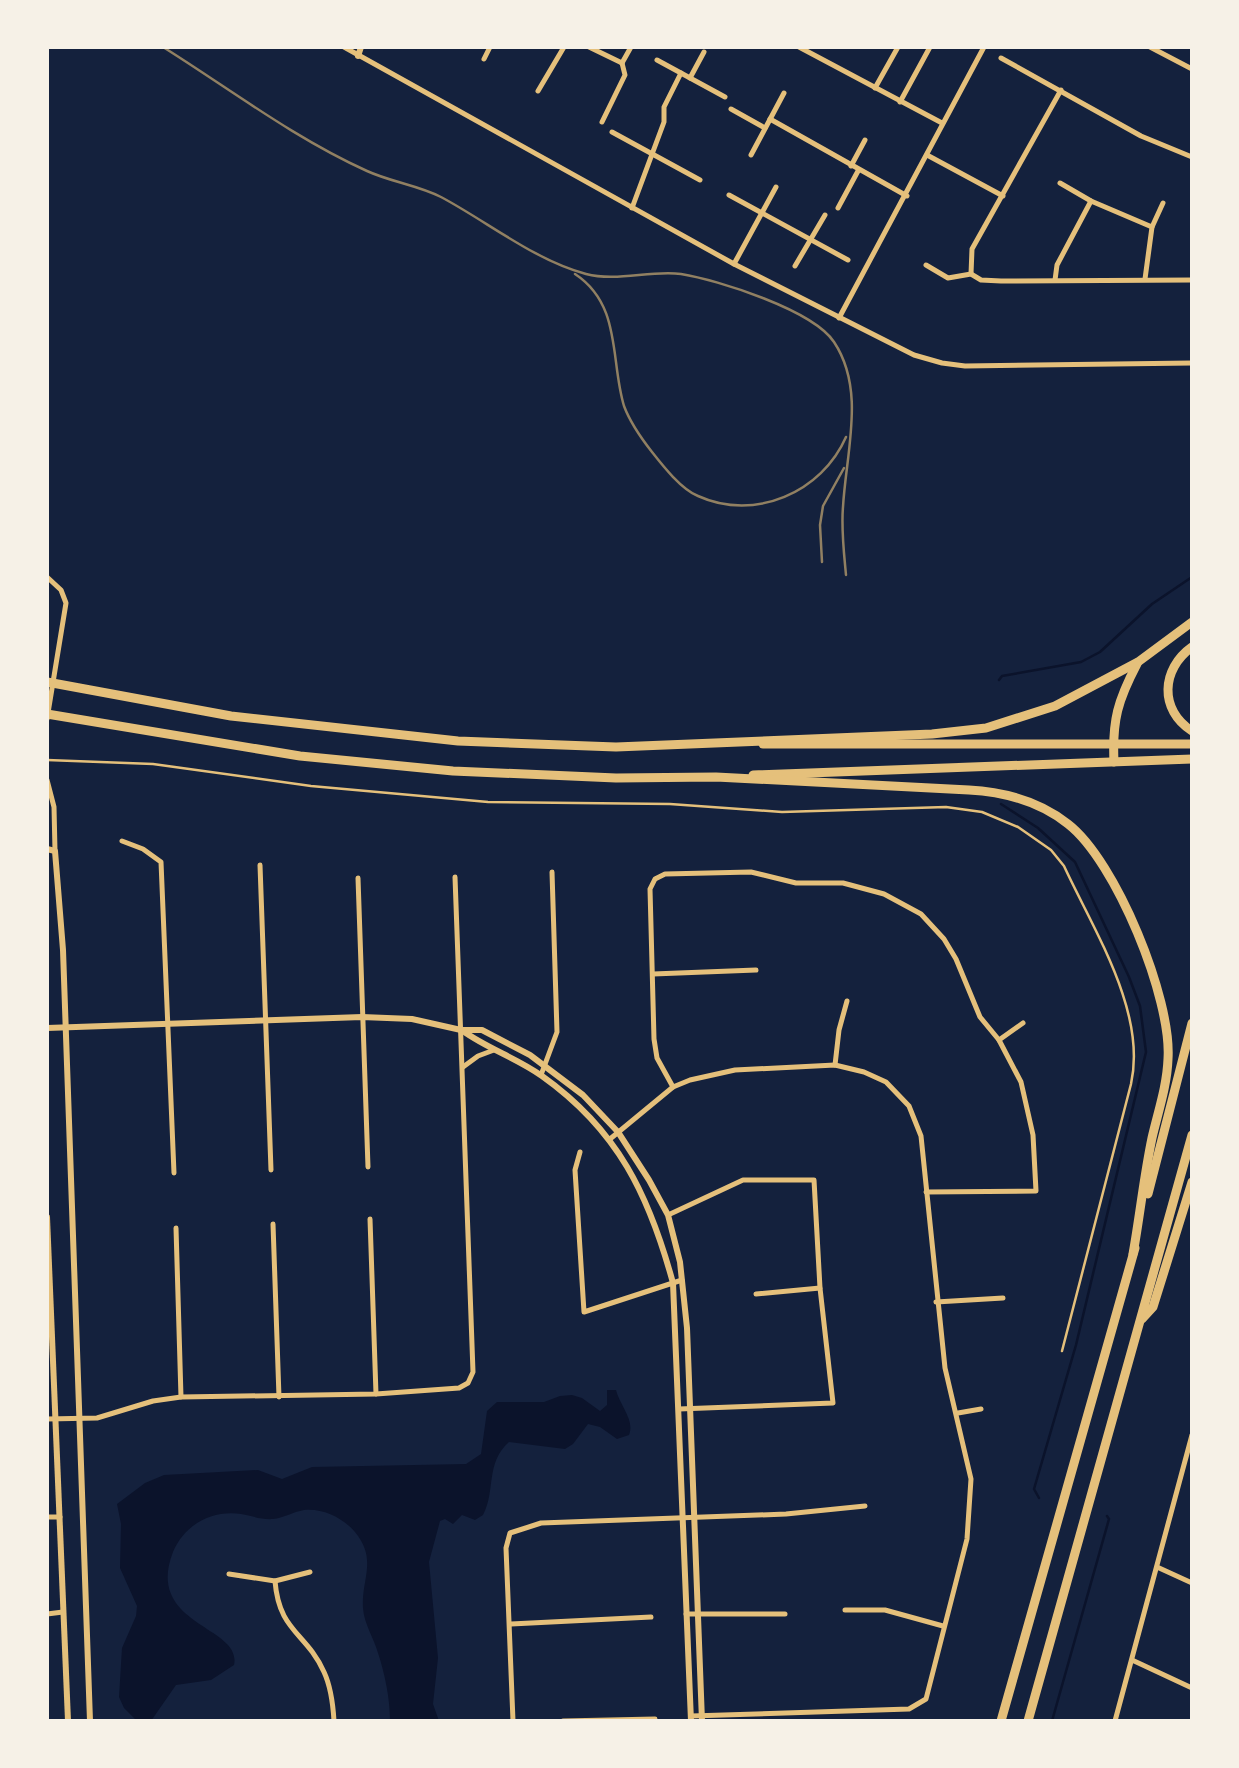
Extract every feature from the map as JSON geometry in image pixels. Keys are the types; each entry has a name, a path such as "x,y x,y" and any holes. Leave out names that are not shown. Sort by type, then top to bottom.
{"highway":[{"path":"739,744 973,730 1008,722 1096,686 1138,662 1192,622"},
{"path":"1192,647 1171,669 1167,682 1168,699 1175,715 1192,731"},
{"path":"1114,762 1117,705 1138,662"},
{"path":"47,682 231,716 380,734 538,745 1192,744"},
{"path":"47,716 218,745 377,765 533,776 716,777 1192,759"},
{"path":"716,777 999,793 1049,810 1085,840 1112,881 1155,976 1168,1032 1168,1061 1133,1254"},
{"path":"1001,1721 1133,1254 1192,1023"},
{"path":"1028,1721 1192,1135"},
{"path":"1141,1321 1153,1307 1192,1182"}],"street":[{"path":"344,47 734,264 915,355 942,363 1192,363"},
{"path":"358,56 362,47"},
{"path":"484,58 491,47"},
{"path":"538,91 564,47"},
{"path":"589,47 622,63"},
{"path":"602,122 625,75 622,63 631,47"},
{"path":"799,47 942,123"},
{"path":"875,88 898,47"},
{"path":"900,102 930,47"},
{"path":"839,318 984,47"},
{"path":"1150,47 1192,69"},
{"path":"690,78 704,52"},
{"path":"1002,58 1141,136 1192,157"},
{"path":"657,60 725,97"},
{"path":"632,208 664,122 664,107 681,73"},
{"path":"971,274 972,249 1061,90"},
{"path":"751,155 784,93"},
{"path":"731,109 765,128"},
{"path":"770,119 906,196"},
{"path":"612,132 701,180"},
{"path":"851,166 865,140"},
{"path":"928,155 1003,196"},
{"path":"838,208 858,171"},
{"path":"1060,183 1091,201 1152,227"},
{"path":"734,264 776,187"},
{"path":"729,195 848,260"},
{"path":"1055,280 1057,265 1091,201"},
{"path":"1145,279 1152,227 1163,203"},
{"path":"795,266 825,215"},
{"path":"926,265 948,278 971,274 981,280 1192,280"},
{"path":"47,577 61,590 66,603 47,716"},
{"path":"47,780 54,807 51,850 66,1027 90,1721"},
{"path":"122,841 143,849 162,862 174,1173"},
{"path":"260,865 271,1170"},
{"path":"541,1075 557,1032 552,872"},
{"path":"673,1087 657,1058 653,1039 650,889 660,876 751,872 796,883 843,883 884,894 921,914 944,939 956,959 980,1017 999,1040 1021,1082 1033,1135 1036,1191 926,1192"},
{"path":"47,1419 97,1418 153,1401 181,1397 376,1394 459,1388 468,1383 473,1372 455,877"},
{"path":"358,878 368,1167"},
{"path":"653,974 756,970"},
{"path":"835,1065 839,1030 847,1001"},
{"path":"47,1028 362,1017 412,1019 461,1030 482,1030 546,1066 583,1095 618,1132 645,1171 668,1215 682,1280 690,1408 702,1718"},
{"path":"999,1040 1023,1023"},
{"path":"461,1030 541,1075 580,1107 610,1139 645,1196 673,1283 691,1718 918,1706 926,1699 967,1539 971,1479 958,1413 945,1368 936,1302 921,1136 909,1106 886,1082 864,1072 835,1065 735,1070 673,1087 610,1139"},
{"path":"463,1067 478,1056 494,1050"},
{"path":"580,1152 575,1170 584,1312 682,1280"},
{"path":"668,1215 743,1180 814,1180 820,1288 833,1403 679,1409"},
{"path":"47,1217 49,1322 57,1419 68,1721"},
{"path":"370,1219 376,1394"},
{"path":"273,1224 279,1397"},
{"path":"176,1227 181,1397"},
{"path":"756,1294 820,1288"},
{"path":"936,1302 1003,1298"},
{"path":"958,1413 981,1409"},
{"path":"1115,1721 1192,1436"},
{"path":"513,1721 506,1539 510,1533 541,1523 835,1511 865,1506"},
{"path":"47,1517 60,1517"},
{"path":"1157,1567 1192,1583"},
{"path":"229,1574 275,1581 310,1572"},
{"path":"275,1581 277,1606 290,1629 324,1671 332,1698 334,1721"},
{"path":"845,1610 885,1611 943,1626"},
{"path":"47,1614 64,1612"},
{"path":"686,1614 785,1614"},
{"path":"511,1624 651,1617"},
{"path":"1132,1660 1192,1688"},
{"path":"563,1721 655,1719"}],"lane":[{"path":"47,760 153,764 311,786 488,802 670,804 782,812 946,807 982,811 1018,827 1051,850 1064,866 1127,1004 1135,1047 1133,1075 1062,1351"}],"water":[{"path":"607,1390 616,1390 629,1418 629,1435 617,1439 600,1427 588,1424 573,1444 565,1449 509,1442 497,1459 483,1515 475,1520 462,1515 453,1524 445,1519 440,1521 429,1562 438,1658 433,1704 439,1721 390,1721 383,1669 364,1614 366,1552 355,1532 345,1522 325,1512 311,1510 273,1519 220,1514 201,1521 185,1534 173,1552 168,1577 172,1595 182,1610 224,1641 233,1652 234,1665 211,1680 176,1685 151,1721 137,1721 124,1708 119,1697 122,1648 136,1616 137,1606 120,1568 121,1524 117,1504 145,1483 164,1475 258,1470 282,1479 312,1467 466,1464 481,1454 487,1411 497,1402 544,1402 572,1395 582,1398 600,1411 607,1405"}],"waterway":[{"path":"999,680 1002,676 1081,662 1100,652 1152,604 1192,577"},
{"path":"1001,804 1038,828 1075,862 1140,1006 1146,1052 1076,1345 1034,1489 1039,1498"},
{"path":"1052,1721 1109,1519 1107,1516"}],"railway":[{"path":"163,47 314,144 367,171 441,197 548,260 598,276 669,273 697,277 764,298 823,330 834,342 844,361 852,401 842,515 846,575"},
{"path":"575,274 601,301 612,334 620,388 629,418 661,464 692,493 720,503 742,505 764,503 784,497 804,487 821,473 846,437"},
{"path":"822,562 820,525 823,506 844,468"}]}
